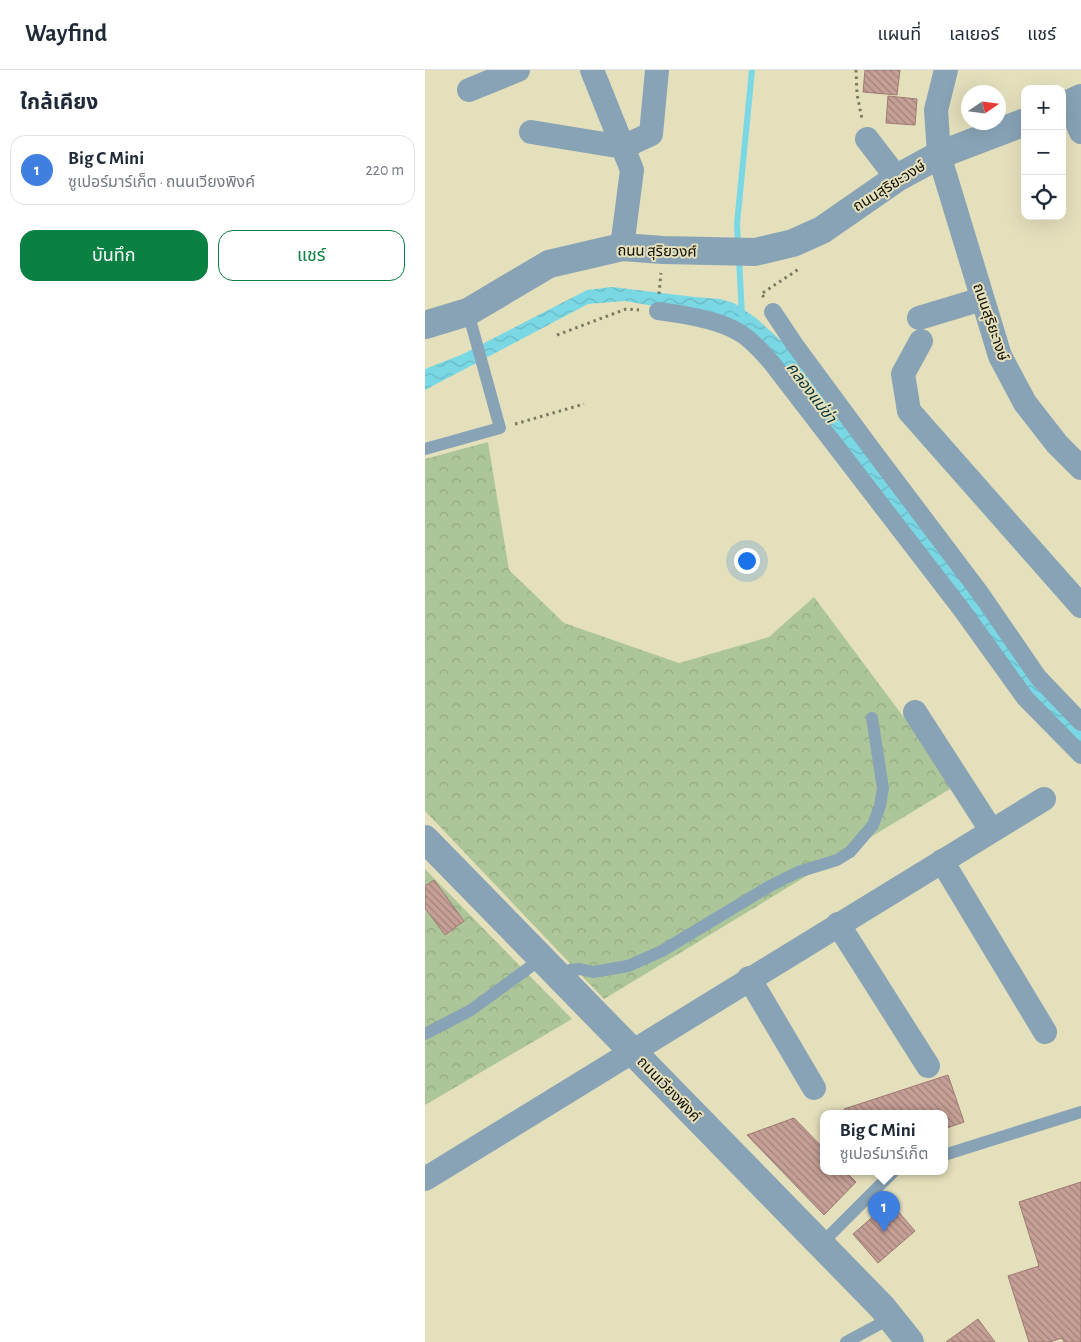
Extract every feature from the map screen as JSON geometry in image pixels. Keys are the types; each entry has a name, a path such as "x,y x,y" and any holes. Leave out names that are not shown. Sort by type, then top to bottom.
{"street":[{"path":"469,90 518,70"},
{"path":"592,70 633,170 622,247"},
{"path":"531,132 623,147 651,134 657,70"},
{"name":"ถนนสุริยะางษ์","path":"947,70 936,110 939,155 1001,356 1025,404 1057,444 1081,468"},
{"path":"1071,103 1081,132"},
{"name":"ถนนสุริยะวงษ์","path":"755,252 793,243 822,230 897,178 939,155 1021,124"},
{"path":"867,139 897,178"},
{"name":"ถนน สุริยวงศ์","path":"425,325 468,312 549,264 622,247 755,252"},
{"path":"982,299 920,330 903,374 909,412 1081,606"},
{"path":"658,311 682,314 740,332 754,344 771,362 961,610 1025,698 1081,755"},
{"path":"773,312 795,345 981,594 1038,677 1081,722"},
{"path":"915,712 991,830"},
{"path":"425,1179 633,1052 749,978 1043,799"},
{"name":"ถนนเวียงพิงค์","path":"425,839 821,1244 891,1318 910,1342"},
{"path":"942,861 1045,1032"},
{"path":"838,924 928,1066"},
{"path":"749,978 814,1088"}],"lane":[{"path":"425,449 500,428 468,312"},
{"path":"560,978 570,970 580,969 593,972 628,966 662,950 770,886 798,872 837,860 850,852 873,825 880,806 883,788 872,718"},
{"path":"425,1034 471,1010 541,958"},
{"path":"948,1154 1081,1112"},
{"path":"821,1244 890,1175"},
{"path":"846,1342 891,1318"}],"path":[{"path":"855,70 857,94 867,139"},
{"path":"557,335 626,310 658,311"},
{"path":"500,428 584,404"}],"green space":[{"path":"488,442 509,570 564,623 679,663 769,637 814,597 955,786 604,999 425,811 425,459"},
{"path":"425,869 572,1019 425,1105 425,908 445,935 464,921 434,880 425,886"}],"water":[{"name":"คลองแม่ข่า","path":"612,287 720,299 734,303 756,318 787,346 1081,728 1081,751 1027,696 772,352 683,311 625,301 588,304 425,390 425,369 463,354 587,290"}],"building":[{"path":"865,70 900,70 897,95 863,92"},
{"path":"888,96 917,99 915,125 886,123"},
{"path":"434,880 464,921 445,935 425,908 425,886"},
{"path":"948,1075 964,1122 948,1128 948,1110 844,1109"},
{"path":"794,1118 820,1145 820,1175 849,1175 856,1182 824,1215 747,1135"},
{"path":"1081,1182 1081,1342 1064,1342 1062,1338 1050,1342 1029,1342 1008,1276 1039,1266 1019,1202"},
{"path":"890,1202 915,1231 878,1263 853,1234"},
{"path":"978,1319 995,1342 946,1342"}],"waterway":[{"path":"738,245 737,224 752,70"},
{"path":"739,258 742,315"}],"place":[{"name":"Big C Mini","path":"884,1232"}]}
